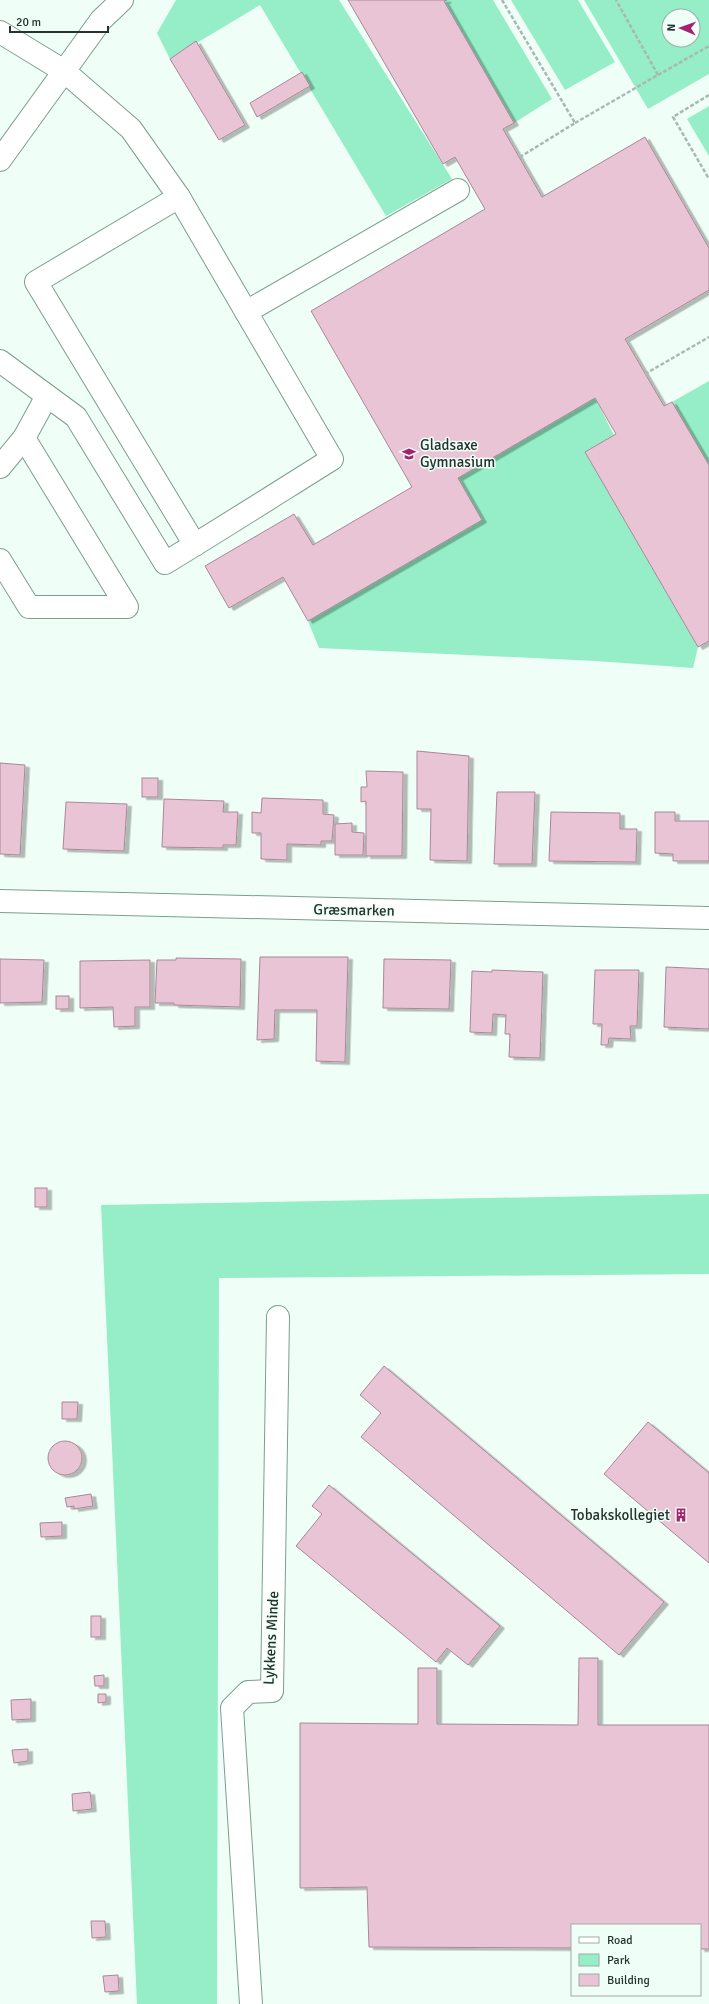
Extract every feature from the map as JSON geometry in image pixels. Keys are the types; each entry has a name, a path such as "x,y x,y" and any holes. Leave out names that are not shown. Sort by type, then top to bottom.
{"street":[{"path":"0,160 64,72 104,10 122,0"},
{"path":"0,32 64,72 131,129 179,197 332,459 165,563 76,417 0,361"},
{"path":"246,312 458,190"},
{"path":"179,197 36,282 195,545"},
{"path":"0,467 24,438 47,396"},
{"path":"0,560 29,607 127,607 24,438"},
{"name":"Græsmarken","path":"0,901 709,918"},
{"name":"Lykkens Minde","path":"251,2004 232,1708 248,1692 272,1691 278,1317"}],"path":[{"path":"502,0 575,123"},
{"path":"616,0 658,75"},
{"path":"520,157 575,123 709,46"},
{"path":"709,95 673,117 709,179"},
{"path":"645,374 709,336"}],"green space":[{"path":"176,0 339,0 452,179 386,216 260,5 170,59 157,33"},
{"path":"493,0 552,99 514,123 444,1"},
{"path":"511,0 578,0 615,62 565,90"},
{"path":"584,0 709,0 709,74 648,109"},
{"path":"709,106 709,156 687,119"},
{"path":"709,381 709,465 672,402"},
{"path":"595,398 614,435 585,452 698,647 693,668 596,661 319,648 308,621 458,478"},
{"path":"709,1194 709,1274 219,1278 217,2004 137,2004 101,1205"}],"building":[{"path":"348,0 447,0 444,1 514,123 503,129 542,197 645,137 709,248 709,290 625,339 664,406 672,402 709,465 709,641 698,647 585,452 616,434 595,398 458,478 482,520 308,621 283,577 229,608 205,566 294,514 313,545 412,487 311,311 485,209 455,157 443,164"},
{"path":"196,41 245,125 219,140 170,59"},
{"path":"302,72 310,86 257,117 250,103"},
{"path":"417,751 469,756 467,861 430,860 431,809 417,809"},
{"path":"0,763 25,765 20,855 0,854"},
{"path":"366,771 403,772 402,856 366,856 366,801 361,802 361,787 367,787"},
{"path":"142,778 158,778 158,797 142,797"},
{"path":"497,792 535,792 532,864 494,864"},
{"path":"262,798 323,800 323,814 334,815 332,841 321,841 321,845 287,844 287,860 261,859 261,833 252,833 252,812 261,813"},
{"path":"164,799 224,801 223,812 238,812 236,845 223,845 223,848 162,847"},
{"path":"66,802 127,804 124,851 63,849"},
{"path":"551,812 620,813 620,829 637,829 636,862 549,861"},
{"path":"655,812 675,812 675,821 709,821 709,861 673,861 673,854 655,853"},
{"path":"352,823 352,832 364,833 363,855 335,855 335,824"},
{"path":"260,957 348,957 345,1062 316,1061 317,1010 275,1010 274,1039 257,1040"},
{"path":"176,958 241,959 240,1007 155,1003 157,960 176,960"},
{"path":"0,959 44,960 42,1002 0,1003"},
{"path":"384,959 451,960 449,1009 383,1008"},
{"path":"150,960 150,1007 135,1007 135,1026 114,1027 113,1007 80,1008 80,961"},
{"path":"666,967 709,969 709,1029 664,1027"},
{"path":"492,970 543,972 540,1058 509,1057 510,1034 505,1034 506,1015 493,1014 492,1033 470,1032 472,971 492,972"},
{"path":"595,970 639,970 637,1026 630,1026 631,1039 609,1038 608,1045 601,1045 602,1024 593,1024"},
{"path":"56,996 69,996 69,1009 56,1009"},
{"path":"35,1188 47,1188 47,1207 35,1207"},
{"path":"384,1366 664,1602 619,1655 361,1437 381,1413 360,1395"},
{"path":"62,1402 78,1402 77,1419 62,1419"},
{"name":"Tobakskollegiet","path":"648,1422 709,1473 709,1563 604,1474"},
{"path":"68,1441 75,1443 80,1448 82,1458 80,1468 75,1473 62,1475 55,1473 50,1468 48,1455 50,1448 55,1443"},
{"path":"329,1485 500,1626 468,1665 447,1648 436,1662 296,1546 322,1514 312,1506"},
{"path":"91,1494 93,1506 74,1509 74,1506 67,1507 65,1498"},
{"path":"62,1522 62,1536 41,1537 40,1523"},
{"path":"91,1616 101,1616 101,1637 91,1637"},
{"path":"579,1658 598,1658 598,1725 709,1725 709,1949 701,1949 701,1924 571,1924 571,1948 369,1947 367,1887 300,1888 300,1723 418,1724 418,1668 437,1668 437,1724 578,1725"},
{"path":"104,1675 104,1686 95,1686 94,1676"},
{"path":"98,1694 106,1694 106,1702 98,1703"},
{"path":"31,1699 31,1719 12,1720 11,1700"},
{"path":"28,1749 28,1761 14,1763 12,1750"},
{"path":"90,1792 92,1809 73,1811 72,1794"},
{"path":"91,1921 105,1921 106,1937 92,1938"},
{"path":"118,1975 119,1991 105,1992 103,1976"}],"place":[{"name":"Gladsaxe Gymnasium","path":"409,454"},
{"name":"Tobakskollegiet","path":"681,1515"}]}
